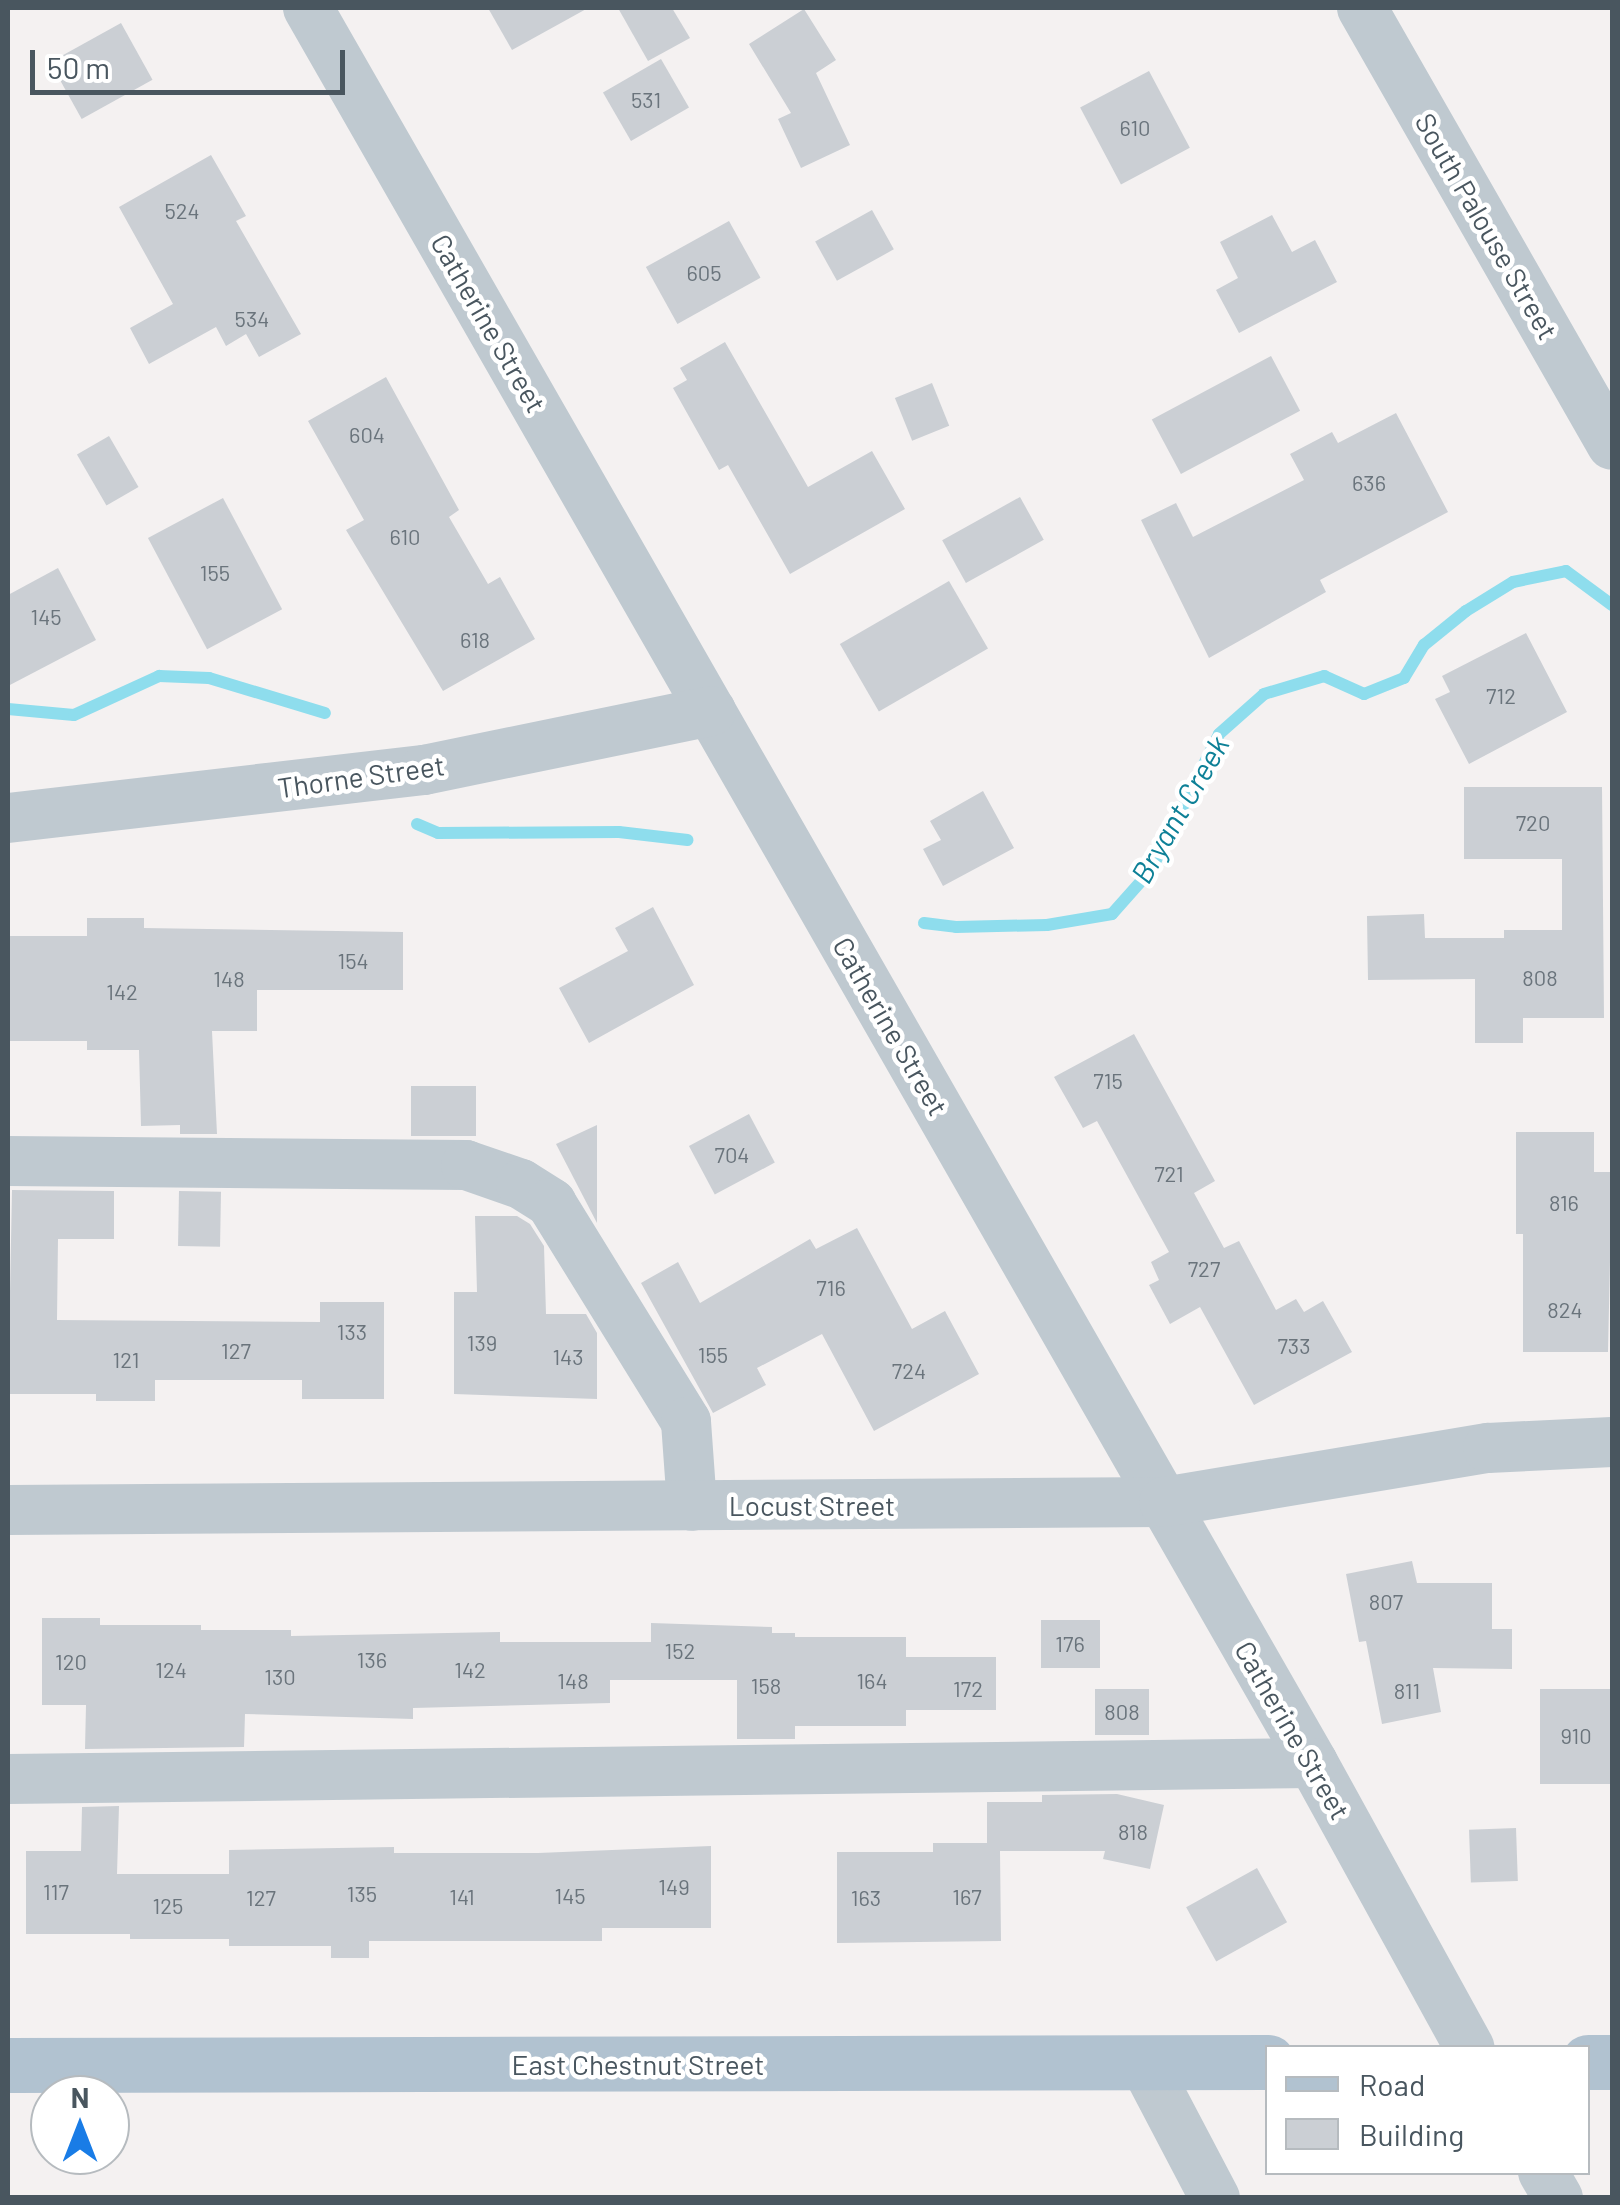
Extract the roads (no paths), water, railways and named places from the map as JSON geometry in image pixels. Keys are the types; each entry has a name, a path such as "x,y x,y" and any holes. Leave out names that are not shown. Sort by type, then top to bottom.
{"main road":[{"name":"East Chestnut Street","path":"8,2065 1265,2062"}],"street":[{"name":"Catherine Street","path":"308,8 1164,1502 1468,2045"},
{"name":"South Palouse Street","path":"1362,8 1606,419"},
{"name":"Thorne Street","path":"8,818 424,770 711,711"},
{"path":"8,1161 466,1166 520,1184 551,1203 686,1422 692,1506"},
{"name":"Locust Street","path":"8,1510 1164,1502 1488,1448 1612,1442"},
{"path":"8,1779 1313,1764"},
{"path":"1144,2063 1215,2198"},
{"path":"1545,2175 1558,2198"}],"waterway":[{"name":"Bryant Creek","path":"924,923 956,927 1047,925 1112,914 1151,870 1219,734 1264,694 1324,676 1364,694 1404,678 1424,645 1466,611 1513,582 1566,571 1612,605"},
{"name":"Bryant Creek","path":"8,709 74,715 159,676 209,678 325,713"},
{"name":"Bryant Creek","path":"417,824 438,833 619,832 688,840"}]}
